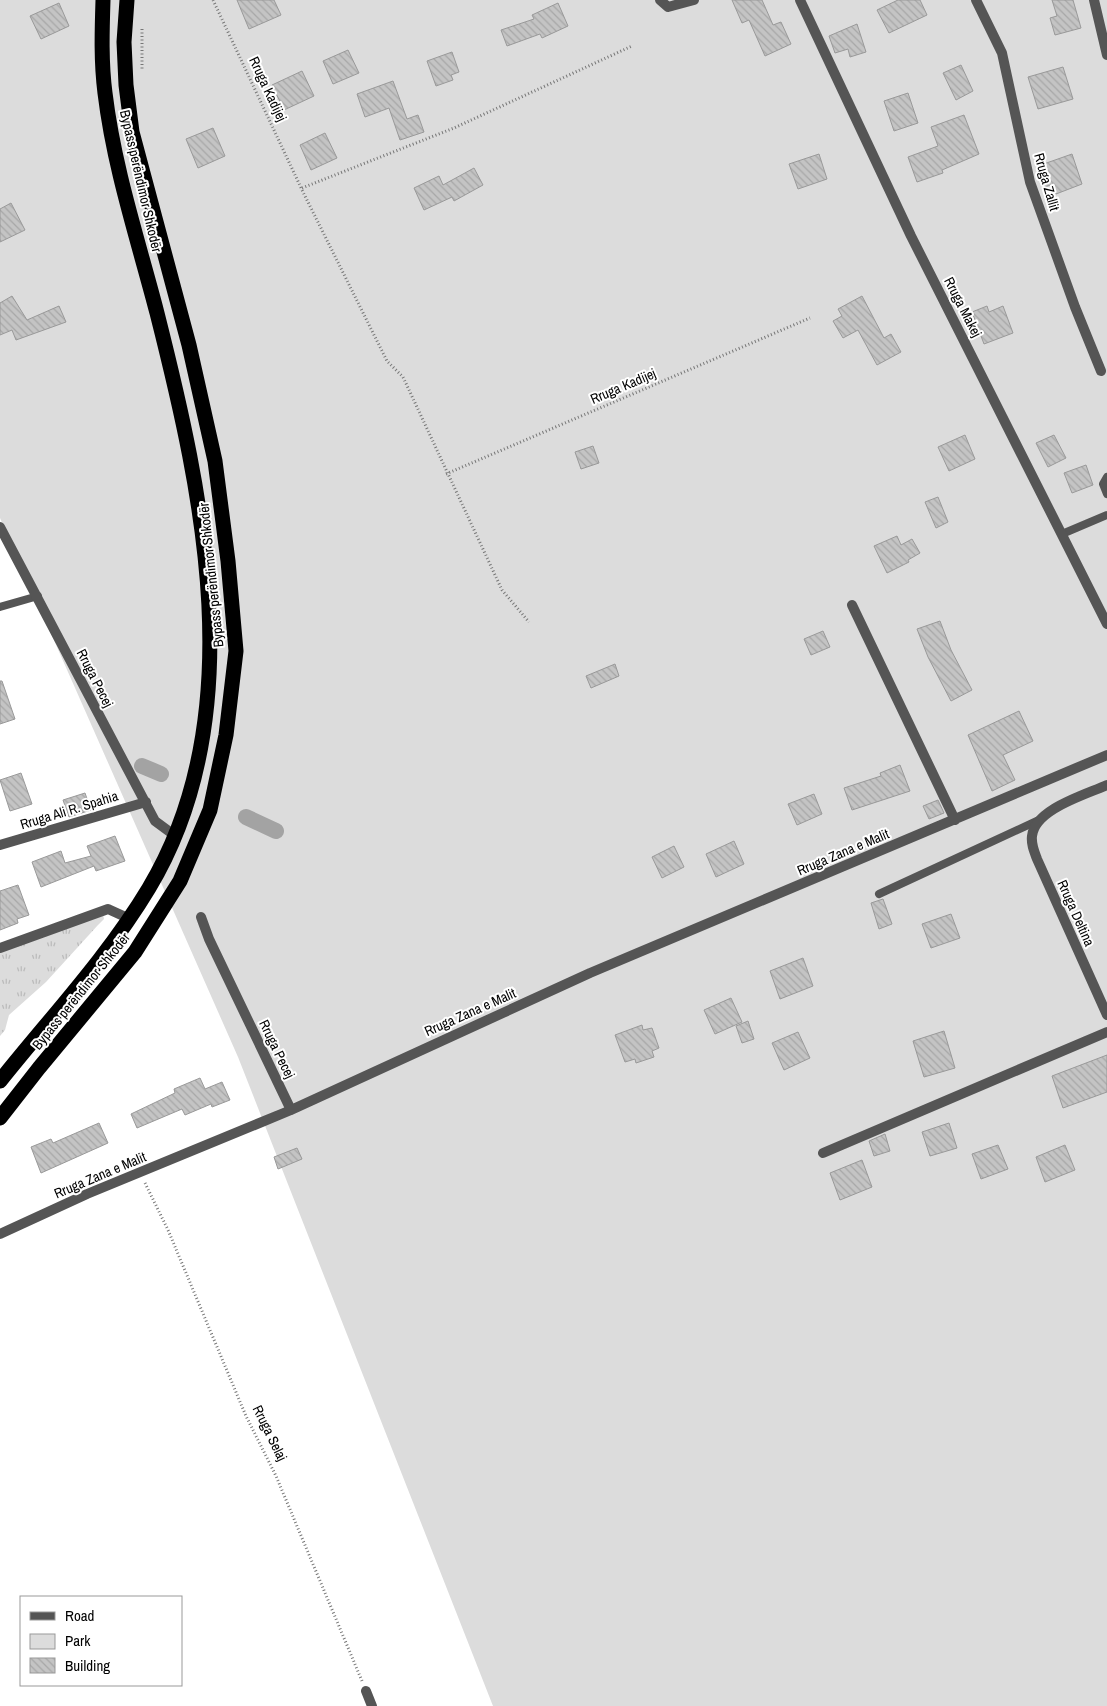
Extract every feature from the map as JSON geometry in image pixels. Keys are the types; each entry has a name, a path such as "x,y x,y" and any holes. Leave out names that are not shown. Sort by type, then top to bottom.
{"highway":[{"name":"Bypass perëndimor Shkodër","path":"0,1081 90,973 130,919 151,886 183,814 204,728 210,667 208,592 199,506 190,450 169,361 126,199 108,119 103,63 104,0"},
{"name":"Bypass perëndimor Shkodër","path":"0,1118 135,952 180,881 210,810 226,735 236,651 228,561 215,461 188,345 132,132 125,68 127,0"}],"street":[{"path":"660,0 668,7 694,0"},
{"name":"Rruga Makej","path":"800,0 911,236 1107,624"},
{"name":"Rruga Zallit","path":"976,0 1002,53 1030,182 1075,307 1101,370"},
{"path":"1094,0 1107,55"},
{"name":"Rruga Pecej","path":"0,527 155,821 161,828 174,836"},
{"path":"852,605 955,820"},
{"name":"Rruga Zana e Malit","path":"0,1234 87,1194 140,1174 198,1147 291,1110 590,974 1107,755"},
{"path":"1039,820 1048,812 1065,803 1107,785"},
{"name":"Rruga Ali R. Spahia","path":"0,845 146,802"},
{"name":"Rruga Deltina","path":"1039,820 1032,836 1037,858 1107,1016"},
{"path":"0,948 108,909 130,919"},
{"name":"Rruga Pecej","path":"201,917 209,939 291,1110"},
{"path":"823,1153 1107,1032"},
{"path":"366,1691 372,1706"}],"lane":[{"path":"1107,477 1103,484 1107,494"},
{"path":"1062,534 1107,515"},
{"path":"0,608 38,596"},
{"path":"879,894 1039,820"}],"path":[{"name":"Rruga Kadijej","path":"213,0 387,361 403,377 446,474 502,590 529,622"},
{"path":"142,26 142,77"},
{"path":"302,188 454,128 632,46"},
{"name":"Rruga Kadijej","path":"446,474 810,318"},
{"name":"Rruga Selaj","path":"140,1174 168,1230 246,1416 276,1476 366,1691"}],"green space":[{"path":"0,0 1107,0 1107,1706 493,1706 238,1057 0,518"},
{"path":"103,914 104,919 46,982 9,1015 5,1030 0,1036 0,949"}],"building":[{"path":"237,0 274,0 281,15 249,29"},
{"path":"732,0 762,0 773,25 781,22 791,44 765,56 749,20 742,23"},
{"path":"898,0 920,0 927,15 889,33 877,10"},
{"path":"1052,0 1073,0 1081,28 1055,35 1050,18 1057,16"},
{"path":"59,3 69,26 41,39 30,16"},
{"path":"558,3 568,26 542,38 540,34 507,46 501,30 534,19 532,15"},
{"path":"857,24 866,52 850,57 848,49 835,53 829,36"},
{"path":"348,50 359,73 333,84 323,61"},
{"path":"452,52 459,72 451,75 453,80 436,86 427,61"},
{"path":"961,65 973,91 956,100 943,73"},
{"path":"1063,67 1073,99 1038,109 1028,77"},
{"path":"302,71 314,96 284,110 272,85"},
{"path":"393,81 407,119 418,115 424,132 400,140 389,108 365,117 357,94"},
{"path":"908,93 918,123 894,131 884,101"},
{"path":"964,115 979,154 942,170 943,173 917,182 908,157 938,146 931,127"},
{"path":"213,128 225,156 198,168 186,139"},
{"path":"325,133 337,158 311,170 300,145"},
{"path":"819,154 827,179 798,189 789,164"},
{"path":"1072,154 1082,184 1056,194 1053,184 1045,187 1038,166"},
{"path":"474,168 483,185 454,201 452,197 424,210 414,188 439,176 443,185"},
{"path":"11,203 25,230 0,242 0,209"},
{"path":"12,296 27,320 59,306 66,322 16,340 12,330 0,335 0,303"},
{"path":"862,296 884,338 891,334 901,352 877,365 858,330 843,338 833,321 842,316 838,309"},
{"path":"987,306 989,312 1003,306 1013,333 984,344 972,312"},
{"path":"965,435 975,459 949,471 938,447"},
{"path":"1054,435 1066,458 1048,467 1036,443"},
{"path":"593,446 599,463 581,469 575,452"},
{"path":"1086,465 1093,485 1072,493 1064,473"},
{"path":"938,497 948,522 936,528 925,502"},
{"path":"897,536 901,545 912,539 920,553 908,560 909,562 887,573 874,546"},
{"path":"940,621 951,650 972,690 951,701 928,657 917,629"},
{"path":"823,631 830,647 811,655 804,639"},
{"path":"615,664 619,676 591,688 586,676"},
{"path":"0,681 2,681 15,719 0,724"},
{"path":"1019,711 1033,741 1003,755 1015,780 992,791 968,735"},
{"path":"900,765 910,791 852,810 844,788 881,776 880,773"},
{"path":"21,773 32,804 10,811 0,780"},
{"path":"85,793 91,810 69,817 63,800"},
{"path":"814,794 822,814 797,825 788,804"},
{"path":"938,800 944,813 929,819 923,806"},
{"path":"115,836 125,861 96,871 94,866 41,887 32,862 61,851 65,863 91,856 87,846"},
{"path":"734,841 744,864 716,877 706,854"},
{"path":"674,846 684,867 662,878 652,857"},
{"path":"18,885 29,915 17,919 18,923 0,930 0,891"},
{"path":"883,899 892,924 879,929 871,903"},
{"path":"951,914 960,938 931,948 922,924"},
{"path":"803,958 813,986 780,999 770,971"},
{"path":"731,998 742,1022 715,1034 704,1010"},
{"path":"748,1021 754,1039 742,1043 736,1026"},
{"path":"642,1025 643,1030 652,1028 659,1048 652,1051 654,1057 636,1063 635,1059 625,1062 615,1035"},
{"path":"944,1031 955,1068 924,1077 913,1041"},
{"path":"798,1032 810,1058 784,1070 772,1043"},
{"path":"1107,1055 1107,1092 1063,1108 1052,1076"},
{"path":"200,1078 205,1089 222,1082 230,1100 212,1107 211,1104 185,1115 182,1109 137,1128 131,1114 175,1093 174,1089"},
{"path":"99,1123 108,1143 41,1173 31,1147 51,1139 53,1143"},
{"path":"949,1123 957,1148 930,1156 922,1132"},
{"path":"885,1134 890,1151 874,1156 869,1141"},
{"path":"998,1145 1008,1169 981,1179 972,1154"},
{"path":"1065,1145 1075,1170 1045,1182 1036,1157"},
{"path":"297,1148 302,1159 278,1169 274,1157"},
{"path":"862,1160 872,1187 840,1200 830,1173"}],"waterway":[{"path":"142,766 161,774"},
{"path":"246,817 276,831"}]}
